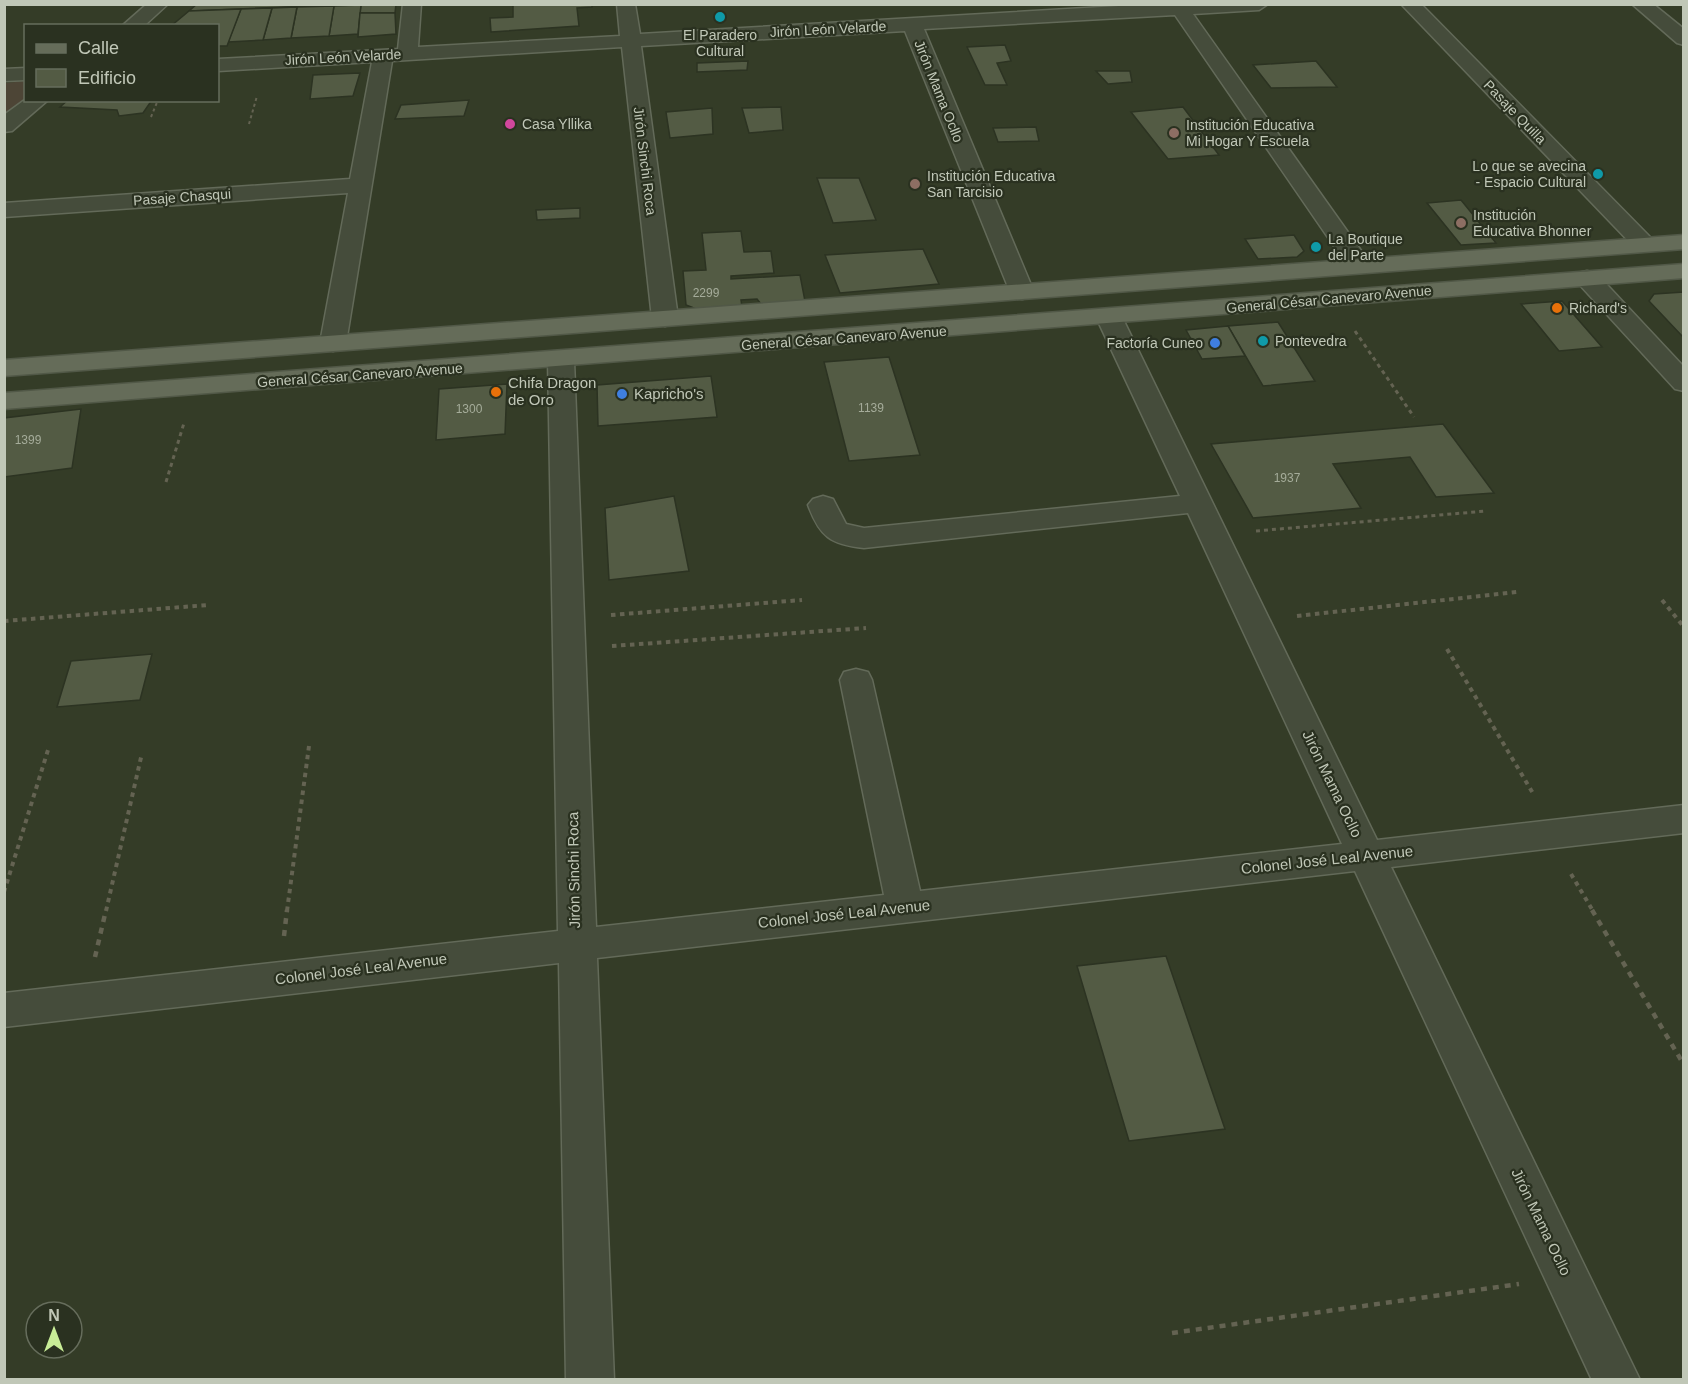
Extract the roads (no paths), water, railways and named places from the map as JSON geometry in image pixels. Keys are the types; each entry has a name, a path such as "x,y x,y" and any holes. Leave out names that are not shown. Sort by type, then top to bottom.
{"main road":[{"name":"General César Canevaro Avenue","path":"4,368 1683,242"},
{"name":"General César Canevaro Avenue","path":"4,401 561,360 1683,271"}],"street":[{"path":"134,24 159,4"},
{"path":"407,54 412,4"},
{"name":"Jirón Sinchi Roca","path":"626,4 665,318"},
{"name":"Jirón León Velarde","path":"219,65 1259,4"},
{"name":"Pasaje Quilla","path":"1410,4 1645,245"},
{"path":"1641,4 1683,39"},
{"path":"1178,7 1360,266"},
{"name":"Jirón Mama Ocllo","path":"912,24 1022,292"},
{"path":"333,343 383,55"},
{"path":"4,75 24,74"},
{"path":"4,126 35,102"},
{"name":"Pasaje Chasqui","path":"4,210 359,185"},
{"path":"1587,278 1683,383"},
{"name":"Jirón Mama Ocllo","path":"1109,317 1617,1380"},
{"name":"Jirón Sinchi Roca","path":"561,360 590,1380"},
{"path":"823,505 832,530 844,537 864,538 1198,503"},
{"path":"856,680 905,907"},
{"name":"Colonel José Leal Avenue","path":"4,1010 1683,819"}],"place":[{"name":"El Paradero Cultural","path":"720,17"},
{"name":"Casa Yllika","path":"510,124"},
{"name":"Institución Educativa Mi Hogar Y Escuela","path":"1174,133"},
{"name":"Lo que se avecina - Espacio Cultural","path":"1598,174"},
{"name":"Institución Educativa San Tarcisio","path":"915,184"},
{"name":"Institución Educativa Bhonner","path":"1461,223"},
{"name":"La Boutique del Parte","path":"1316,247"},
{"name":"Richard's","path":"1557,308"},
{"name":"Pontevedra","path":"1263,341"},
{"name":"Factoría Cuneo","path":"1215,343"},
{"name":"Chifa Dragon de Oro","path":"496,392"},
{"name":"Kapricho's","path":"622,394"}]}
